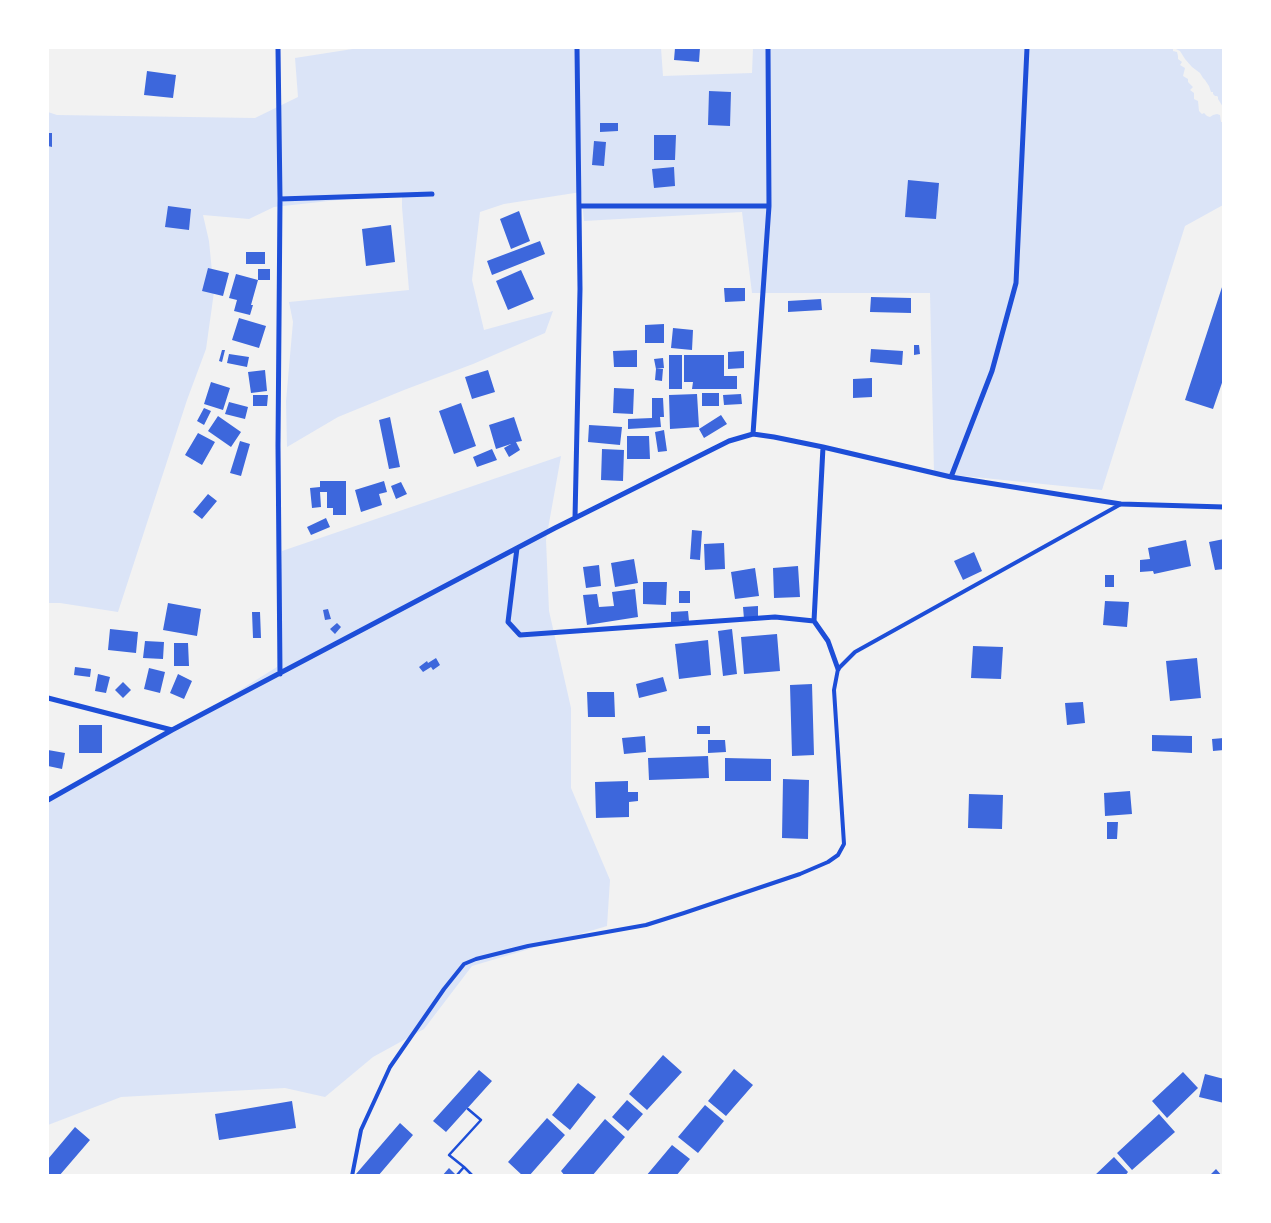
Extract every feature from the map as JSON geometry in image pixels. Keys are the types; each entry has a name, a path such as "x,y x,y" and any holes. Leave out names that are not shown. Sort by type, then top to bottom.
{"street":[{"path":"278,48 280,199 278,435 280,674"},
{"path":"575,518 580,289 577,48"},
{"path":"753,434 769,206 768,48"},
{"path":"951,478 992,371 1016,283 1026,48"},
{"path":"280,199 432,194"},
{"path":"579,206 769,206"},
{"path":"48,800 172,730 517,548 729,441 753,434 823,447 951,478 1122,504 1224,508"},
{"path":"823,447 814,621 828,641 838,669"},
{"path":"517,548 508,622 520,635 775,616 814,621"},
{"path":"48,698 172,730"}],"lane":[{"path":"352,1176 361,1130 390,1067 456,972 464,964 528,946 646,925 684,914 800,874 828,862 838,855 844,844 834,690 838,669 854,652 1122,504"}],"path":[{"path":"468,1109 481,1120 449,1155 473,1176"},
{"path":"457,1175 464,1167"}],"shaded area":[{"path":"359,48 661,48 663,76 752,73 753,48 1173,48 1173,51 1177,52 1178,59 1182,62 1180,65 1185,68 1183,76 1188,79 1188,82 1193,87 1190,90 1194,93 1194,99 1198,101 1199,111 1210,117 1217,114 1220,115 1221,122 1223,122 1223,205 1185,226 1102,490 934,473 930,293 752,293 742,212 584,221 581,192 504,204 480,212 472,280 484,330 553,311 545,333 473,364 338,417 287,447 286,401 293,322 289,302 409,290 402,193 274,207 249,219 203,215 209,241 214,292 206,349 187,400 118,612 60,603 48,603 48,112 57,115 255,118 298,97 295,58"},
{"path":"1174,48 1223,48 1223,107 1218,97 1211,92 1200,73 1192,67 1180,51"},
{"path":"561,456 546,540 549,611 571,708 571,788 610,880 607,926 472,966 424,1029 373,1057 325,1097 285,1088 121,1097 48,1125 48,799 156,742 277,667 282,551"}],"building":[{"path":"675,48 700,48 699,62 674,60"},
{"path":"147,71 176,75 173,98 144,95"},
{"path":"709,91 731,92 730,126 708,125"},
{"path":"600,123 618,123 618,131 600,132"},
{"path":"48,133 52,133 52,147 48,146"},
{"path":"654,135 676,135 675,160 654,160"},
{"path":"594,141 606,142 604,166 592,165"},
{"path":"674,167 675,186 654,188 652,169"},
{"path":"908,180 939,183 936,219 905,217"},
{"path":"168,206 191,209 189,230 165,227"},
{"path":"519,211 530,241 511,249 500,219"},
{"path":"391,225 395,262 366,266 362,229"},
{"path":"540,241 545,254 492,275 487,261"},
{"path":"246,252 265,252 265,264 246,264"},
{"path":"208,268 229,273 223,296 202,291"},
{"path":"258,269 270,269 270,280 258,280"},
{"path":"521,270 534,299 508,310 496,281"},
{"path":"236,274 258,280 250,315 234,311 237,300 229,298"},
{"path":"1223,284 1224,377 1213,409 1185,400"},
{"path":"724,288 745,288 745,301 725,302"},
{"path":"871,297 911,298 911,313 870,312"},
{"path":"821,299 822,310 788,312 788,301"},
{"path":"239,318 266,326 259,348 232,340"},
{"path":"664,324 664,343 645,343 645,325"},
{"path":"673,328 693,330 692,350 671,348"},
{"path":"914,345 919,345 920,354 914,355"},
{"path":"871,349 903,351 902,365 870,362"},
{"path":"222,350 225,350 222,362 219,361"},
{"path":"637,350 637,367 614,367 613,351"},
{"path":"744,351 744,368 728,369 728,352"},
{"path":"229,354 249,357 247,367 227,363"},
{"path":"669,355 682,355 682,389 669,389"},
{"path":"684,355 724,355 724,376 737,376 737,389 692,389 693,382 684,382"},
{"path":"663,358 664,368 656,369 654,359"},
{"path":"656,369 663,369 662,381 655,380"},
{"path":"265,370 267,391 251,393 248,372"},
{"path":"488,370 495,392 472,399 465,377"},
{"path":"872,378 872,397 853,398 853,379"},
{"path":"211,382 230,388 223,410 204,404"},
{"path":"614,388 634,389 633,414 613,413"},
{"path":"702,393 719,393 719,406 702,406"},
{"path":"697,394 699,427 670,429 669,395"},
{"path":"741,394 742,404 724,405 723,395"},
{"path":"253,395 268,395 267,406 253,406"},
{"path":"652,398 663,398 664,417 660,417 661,427 628,429 628,419 652,418"},
{"path":"229,402 248,407 245,419 225,414"},
{"path":"461,403 476,446 454,454 439,411"},
{"path":"204,408 211,411 204,425 197,421"},
{"path":"721,415 727,424 704,438 699,429"},
{"path":"218,416 241,432 231,447 208,431"},
{"path":"390,417 400,467 389,469 379,420"},
{"path":"514,417 522,441 516,442 520,450 509,457 504,448 511,444 496,449 489,425"},
{"path":"589,425 622,427 620,445 588,442"},
{"path":"664,430 667,451 658,452 655,432"},
{"path":"198,433 215,442 202,465 185,455"},
{"path":"627,436 649,436 650,459 627,459"},
{"path":"240,441 250,444 241,476 230,473"},
{"path":"492,449 497,460 477,467 473,457"},
{"path":"602,449 624,450 623,481 601,480"},
{"path":"320,481 346,481 346,515 333,515 333,508 327,508 327,492 320,492 321,507 312,508 310,488 320,487"},
{"path":"384,481 387,492 379,494 382,505 361,512 355,490"},
{"path":"401,482 407,494 396,499 391,486"},
{"path":"208,494 217,501 202,519 193,512"},
{"path":"326,518 330,527 311,535 307,527"},
{"path":"692,530 702,531 700,560 690,559"},
{"path":"1224,539 1224,569 1215,570 1209,542"},
{"path":"1186,540 1191,566 1154,574 1153,571 1140,572 1140,560 1150,559 1148,548"},
{"path":"724,543 725,569 705,570 704,544"},
{"path":"974,552 982,571 963,580 954,561"},
{"path":"634,559 638,583 615,587 611,563"},
{"path":"599,565 601,586 586,588 583,567"},
{"path":"798,566 800,597 774,598 773,568"},
{"path":"755,568 759,596 735,599 731,572"},
{"path":"1105,575 1114,575 1114,587 1105,587"},
{"path":"643,582 667,582 666,605 643,604"},
{"path":"635,589 638,617 587,625 583,595 597,594 599,607 614,606 612,592"},
{"path":"679,591 690,591 690,603 679,603"},
{"path":"1105,601 1129,602 1127,627 1103,625"},
{"path":"168,603 201,609 197,636 163,630"},
{"path":"758,606 758,618 744,619 743,607"},
{"path":"328,609 331,619 325,620 323,610"},
{"path":"688,611 689,621 671,622 671,612"},
{"path":"252,612 260,612 261,638 253,638"},
{"path":"337,623 341,627 335,634 330,629"},
{"path":"110,629 138,632 136,653 108,650"},
{"path":"732,629 737,674 723,676 718,631"},
{"path":"777,634 780,671 744,674 741,637"},
{"path":"708,640 711,675 679,679 675,644"},
{"path":"145,641 164,642 163,659 143,658"},
{"path":"174,643 188,643 189,666 174,666"},
{"path":"973,646 1003,647 1001,679 971,678"},
{"path":"436,658 440,665 433,670 431,667 423,672 419,667 427,661 428,663"},
{"path":"1197,658 1201,698 1170,701 1166,661"},
{"path":"75,667 91,669 90,677 74,675"},
{"path":"149,668 165,672 160,693 144,689"},
{"path":"98,674 110,677 106,693 95,691"},
{"path":"178,674 192,681 184,699 170,693"},
{"path":"663,677 667,691 639,698 636,684"},
{"path":"123,682 131,690 123,698 115,690"},
{"path":"812,684 814,755 792,756 790,685"},
{"path":"587,692 614,692 615,717 588,717"},
{"path":"1083,702 1085,723 1067,725 1065,703"},
{"path":"79,725 102,725 102,753 79,753"},
{"path":"697,726 710,726 710,734 697,734"},
{"path":"1152,735 1192,736 1192,753 1152,751"},
{"path":"645,736 646,752 624,754 622,738"},
{"path":"1224,738 1224,750 1213,751 1212,739"},
{"path":"708,740 725,740 726,752 708,753"},
{"path":"48,750 65,753 62,769 48,766"},
{"path":"708,756 709,778 649,780 648,758"},
{"path":"725,758 771,759 771,781 725,781"},
{"path":"783,779 809,780 808,839 782,838"},
{"path":"628,781 628,792 638,792 638,801 629,802 629,817 596,818 595,782"},
{"path":"1130,791 1132,814 1105,816 1104,793"},
{"path":"969,794 1003,795 1002,829 968,828"},
{"path":"1107,822 1118,822 1117,839 1107,839"},
{"path":"663,1055 682,1072 647,1110 629,1094"},
{"path":"734,1069 753,1085 726,1116 708,1101"},
{"path":"479,1070 492,1081 446,1132 433,1121"},
{"path":"1183,1072 1198,1088 1167,1118 1152,1101"},
{"path":"1205,1074 1224,1079 1224,1103 1199,1097"},
{"path":"578,1083 596,1097 570,1130 552,1115"},
{"path":"627,1100 643,1114 628,1131 612,1117"},
{"path":"292,1101 296,1128 219,1140 215,1114"},
{"path":"705,1105 724,1121 698,1153 678,1137"},
{"path":"1159,1114 1175,1132 1132,1170 1117,1153"},
{"path":"547,1118 565,1135 529,1176 523,1176 508,1162"},
{"path":"605,1119 625,1137 592,1176 565,1176 561,1171"},
{"path":"400,1123 413,1135 378,1176 358,1176 356,1174"},
{"path":"75,1127 90,1140 59,1176 48,1176 48,1159"},
{"path":"672,1145 690,1159 676,1176 646,1176"},
{"path":"1114,1157 1128,1172 1125,1176 1094,1176"},
{"path":"449,1168 457,1176 442,1176"},
{"path":"1216,1169 1222,1176 1209,1176"}]}
